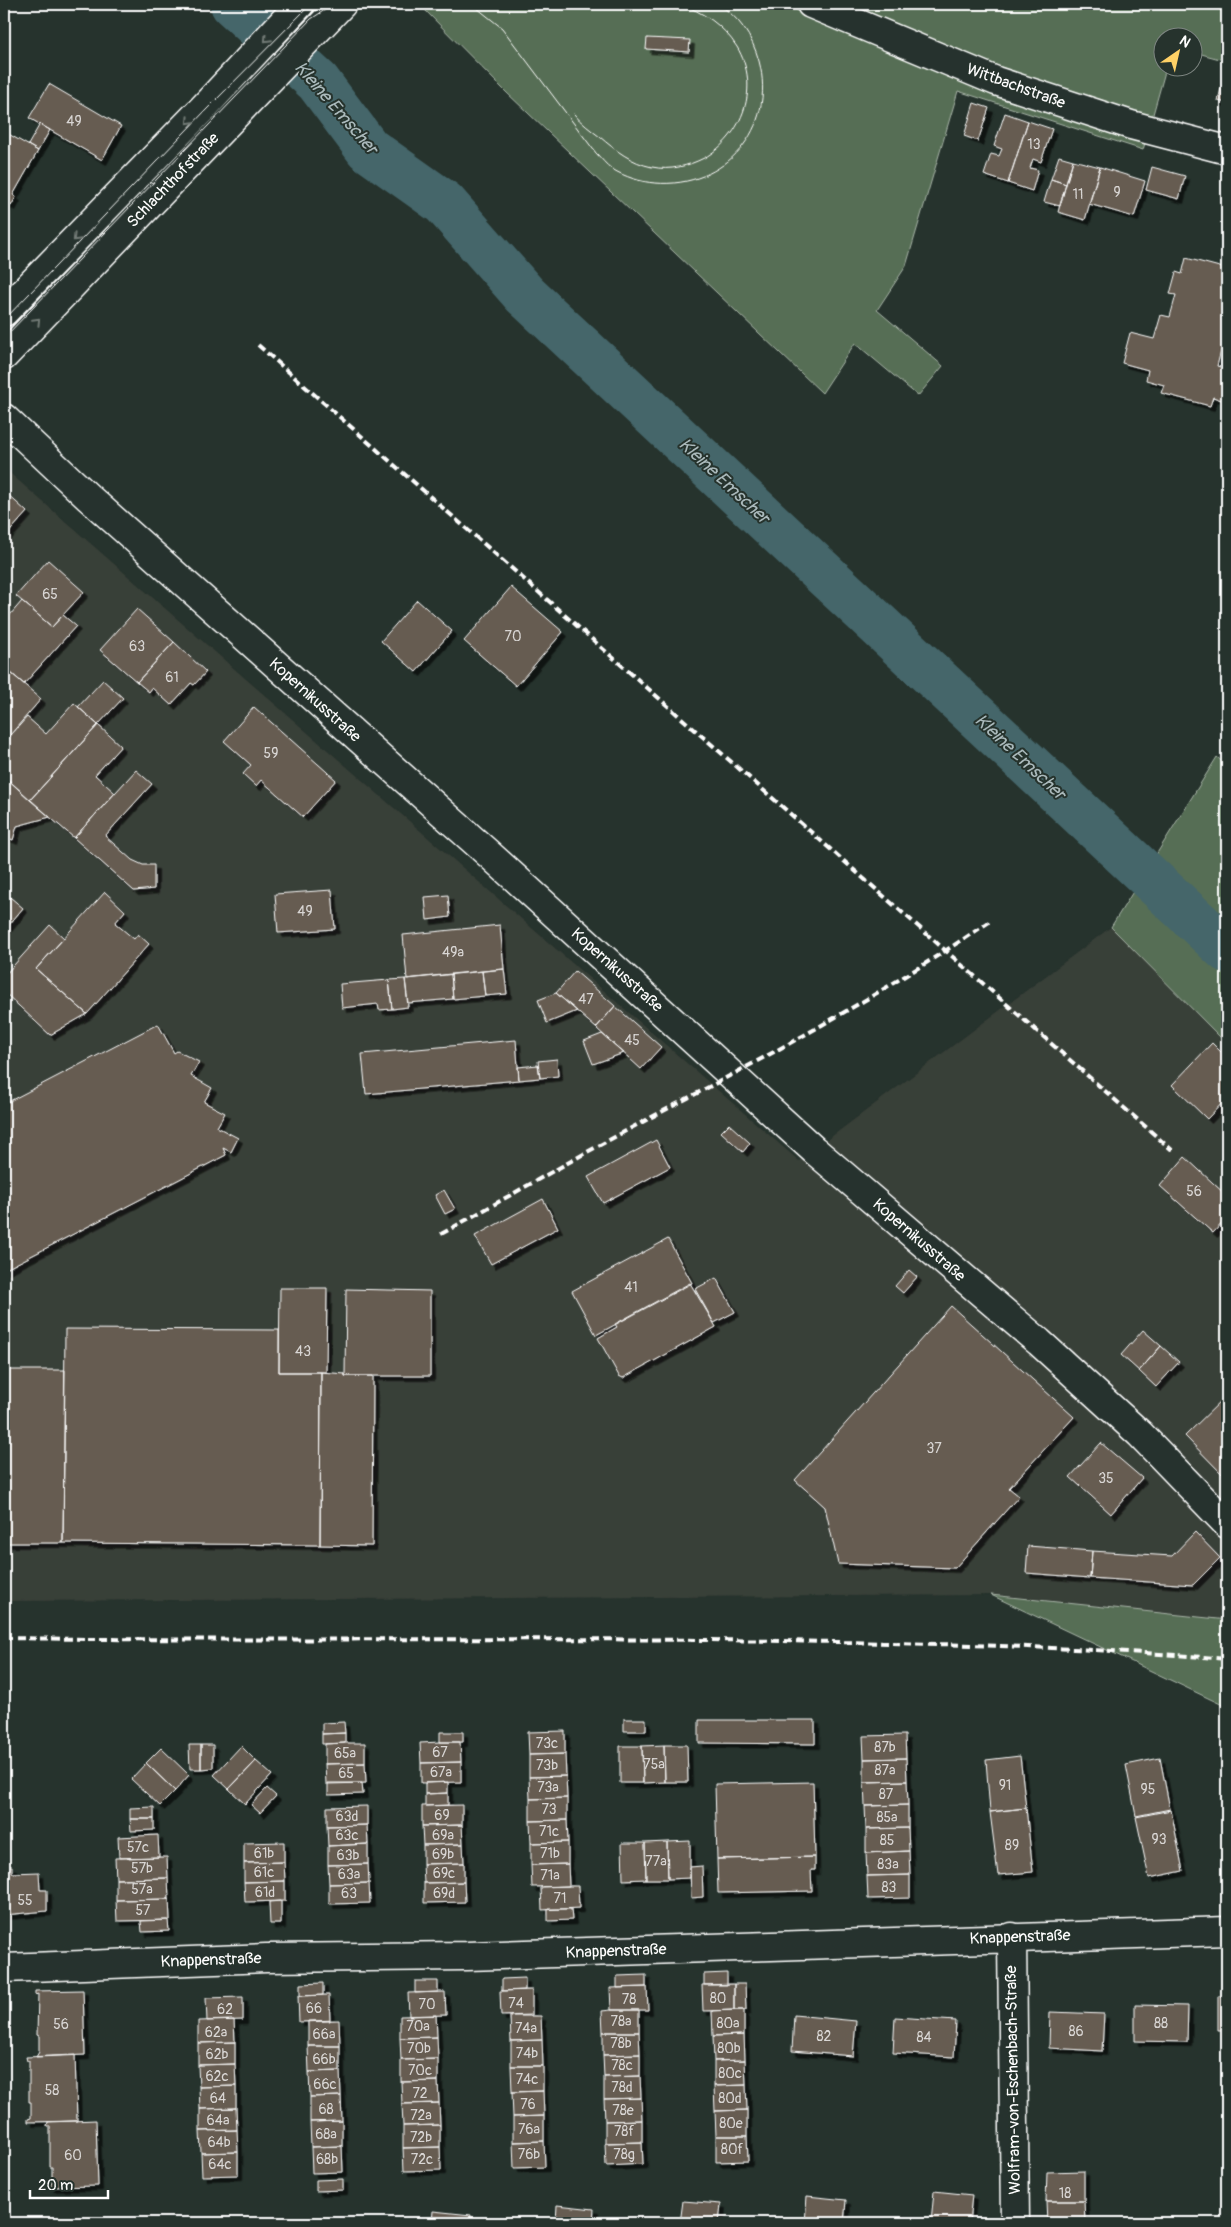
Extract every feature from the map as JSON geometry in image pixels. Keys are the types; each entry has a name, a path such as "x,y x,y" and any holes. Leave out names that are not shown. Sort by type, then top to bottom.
{"street":[{"name":"Schlachthofstraße","path":"4,312 300,4"},
{"name":"Wittbachstraße","path":"811,4 996,81 1131,125 1227,150"},
{"name":"Schlachthofstraße","path":"4,356 244,104 337,10"},
{"name":"Kopernikusstraße","path":"4,418 88,497 498,862 807,1143 1039,1342 1140,1434 1227,1524"},
{"name":"Knappenstraße","path":"4,1968 266,1958 467,1956 1227,1930"},
{"name":"Wolfram-von-Eschenbach-Straße","path":"1012,1937 1015,2223"}],"shaded area":[{"path":"4,468 799,1161 1111,927 1227,1044 1227,1620 991,1595 4,1601"}],"green space":[{"path":"419,4 1227,4 1227,61 1204,55 1204,28 1154,28 1154,78 1163,78 1143,150 958,91 906,266 877,310 943,366 918,396 855,343 822,393 506,92"},
{"path":"1217,757 1227,766 1227,1044 1111,927"},
{"path":"991,1595 1227,1620 1227,1707"}],"building":[{"path":"647,38 690,40 689,52 646,49"},
{"path":"49,84 121,126 102,160 29,118"},
{"path":"1221,88 1227,90 1227,103 1218,101"},
{"path":"974,103 989,108 978,141 964,136"},
{"path":"1005,113 1028,121 1008,183 984,175 991,154 999,156 1002,149 994,146"},
{"path":"1028,121 1052,129 1041,162 1033,159 1030,168 1038,170 1032,191 1008,183"},
{"path":"40,124 50,130 38,151 28,145"},
{"path":"5,132 38,151 13,195 16,197 11,206 7,204 4,210"},
{"path":"1059,156 1073,160 1066,184 1051,179"},
{"path":"1073,160 1100,167 1085,220 1058,212"},
{"path":"1100,167 1145,181 1134,217 1089,204"},
{"path":"1152,167 1185,176 1179,199 1146,190"},
{"path":"1051,179 1066,184 1060,206 1044,202"},
{"path":"1225,233 1227,233 1227,260 1221,258 1224,247 1221,246"},
{"path":"1186,258 1227,269 1227,328 1217,366 1227,369 1227,402 1213,397 1210,406 1161,393 1164,385 1146,380 1148,370 1122,363 1130,333 1154,339 1161,315 1170,317 1176,295 1170,294 1176,272 1182,274"},
{"path":"4,491 27,512 4,538"},
{"path":"48,560 84,592 52,627 16,596"},
{"path":"511,587 563,632 516,686 464,641"},
{"path":"417,600 452,631 416,672 381,641"},
{"path":"22,601 52,627 63,615 76,626 24,684 4,667 4,622"},
{"path":"137,609 174,642 137,682 100,650"},
{"path":"174,642 206,672 194,685 191,683 171,705 152,688 149,692 137,682"},
{"path":"4,667 41,699 4,742"},
{"path":"103,680 123,698 98,725 78,707"},
{"path":"74,703 98,725 30,800 4,776 4,743 27,717 46,734"},
{"path":"254,707 336,780 303,817 261,780 256,786 243,774 251,765 224,741"},
{"path":"98,725 121,746 95,775 115,793 74,838 30,800"},
{"path":"136,770 152,784 105,836 132,860 143,865 154,865 154,889 134,891 74,838"},
{"path":"4,776 50,817 17,826 13,840 4,836"},
{"path":"332,890 335,929 278,933 275,894"},
{"path":"4,892 23,908 4,931"},
{"path":"105,892 125,911 115,923 134,939 138,934 149,944 87,1014 36,969"},
{"path":"448,895 450,917 427,920 425,897"},
{"path":"50,925 64,938 36,969 87,1014 50,1035 4,992 4,976"},
{"path":"500,925 504,969 407,979 403,935"},
{"path":"504,969 507,994 485,996 482,971"},
{"path":"482,971 485,996 453,999 451,974"},
{"path":"575,971 615,1006 596,1028 556,993"},
{"path":"451,974 453,999 408,1003 405,979"},
{"path":"405,979 408,1007 392,1009 389,980"},
{"path":"389,980 392,1009 379,1010 378,1004 342,1008 340,984"},
{"path":"556,993 577,1011 547,1023 538,1000"},
{"path":"615,1006 661,1047 641,1069 596,1028"},
{"path":"158,1024 174,1053 177,1051 199,1062 191,1076 212,1088 204,1102 225,1113 217,1127 238,1138 231,1152 223,1148 226,1155 4,1270 4,1104"},
{"path":"602,1034 624,1053 593,1064 584,1041"},
{"path":"516,1040 519,1080 366,1094 362,1054"},
{"path":"1212,1043 1227,1058 1227,1098 1207,1119 1172,1085"},
{"path":"557,1059 558,1076 540,1078 538,1061"},
{"path":"538,1065 540,1078 519,1080 518,1067"},
{"path":"729,1124 750,1143 743,1152 721,1132"},
{"path":"656,1140 670,1167 603,1203 588,1177"},
{"path":"1185,1157 1227,1196 1227,1218 1213,1233 1160,1186"},
{"path":"444,1190 455,1209 445,1214 435,1195"},
{"path":"543,1199 558,1228 491,1264 475,1236"},
{"path":"668,1239 692,1283 596,1335 572,1291"},
{"path":"909,1270 917,1277 903,1293 895,1286"},
{"path":"716,1278 735,1312 714,1323 695,1289"},
{"path":"690,1283 716,1327 623,1378 619,1376 598,1338 617,1327 615,1324"},
{"path":"280,1288 327,1288 326,1372 279,1372"},
{"path":"346,1289 430,1291 430,1376 345,1376"},
{"path":"951,1306 1074,1417 1009,1488 1019,1496 955,1568 838,1564 825,1507 795,1480"},
{"path":"65,1329 279,1330 279,1372 321,1372 320,1545 63,1543"},
{"path":"1143,1330 1161,1346 1139,1371 1121,1355"},
{"path":"1161,1346 1179,1362 1156,1387 1139,1371"},
{"path":"4,1370 65,1370 63,1543 4,1543"},
{"path":"321,1372 345,1374 345,1376 373,1376 372,1546 320,1545"},
{"path":"1227,1395 1227,1479 1185,1436"},
{"path":"1101,1443 1142,1478 1111,1514 1070,1477"},
{"path":"1195,1532 1220,1558 1193,1585 1090,1578 1092,1551 1172,1556"},
{"path":"1028,1546 1092,1551 1090,1578 1026,1573"},
{"path":"624,1719 646,1719 646,1731 624,1731"},
{"path":"699,1720 815,1720 815,1744 699,1743"},
{"path":"344,1722 345,1733 322,1734 322,1723"},
{"path":"565,1731 565,1754 529,1755 528,1732"},
{"path":"440,1732 463,1732 463,1742 440,1742"},
{"path":"345,1733 345,1743 322,1744 322,1734"},
{"path":"905,1735 906,1758 864,1759 863,1736"},
{"path":"460,1742 461,1762 421,1763 420,1743"},
{"path":"365,1743 365,1763 325,1764 325,1744"},
{"path":"189,1745 201,1745 201,1769 190,1769"},
{"path":"201,1745 213,1745 213,1768 201,1769"},
{"path":"664,1745 665,1782 643,1783 642,1746"},
{"path":"664,1745 687,1745 688,1782 665,1782"},
{"path":"241,1746 256,1761 229,1789 214,1775"},
{"path":"620,1746 642,1746 643,1783 620,1783"},
{"path":"161,1748 189,1775 175,1791 146,1763"},
{"path":"565,1754 566,1776 529,1777 529,1755"},
{"path":"1020,1756 1026,1808 990,1812 986,1760"},
{"path":"906,1758 907,1781 864,1782 864,1759"},
{"path":"1160,1758 1170,1809 1136,1816 1126,1765"},
{"path":"256,1761 272,1775 245,1804 229,1789"},
{"path":"461,1762 461,1782 421,1783 421,1763"},
{"path":"146,1763 175,1791 160,1806 131,1779"},
{"path":"365,1763 366,1783 326,1784 325,1764"},
{"path":"566,1776 567,1798 530,1799 529,1777"},
{"path":"907,1781 908,1805 865,1806 864,1782"},
{"path":"448,1782 448,1793 425,1794 425,1783"},
{"path":"813,1782 815,1857 717,1859 715,1784"},
{"path":"328,1783 362,1783 363,1794 328,1795"},
{"path":"267,1788 276,1796 260,1813 251,1805"},
{"path":"448,1793 448,1805 425,1806 425,1794"},
{"path":"567,1798 567,1820 530,1821 530,1799"},
{"path":"462,1805 462,1825 422,1826 422,1806"},
{"path":"908,1805 908,1828 866,1829 865,1806"},
{"path":"367,1806 367,1825 327,1826 327,1807"},
{"path":"154,1807 154,1819 130,1819 130,1808"},
{"path":"1026,1808 1033,1872 998,1875 990,1812"},
{"path":"1171,1810 1183,1871 1149,1878 1136,1817"},
{"path":"130,1819 154,1819 154,1830 131,1831"},
{"path":"567,1820 568,1842 531,1843 530,1821"},
{"path":"367,1825 368,1844 328,1846 327,1826"},
{"path":"462,1825 463,1844 423,1845 422,1826"},
{"path":"908,1828 909,1851 866,1853 866,1829"},
{"path":"158,1835 159,1857 119,1858 118,1837"},
{"path":"690,1841 690,1878 668,1879 667,1842"},
{"path":"284,1842 284,1862 244,1863 244,1843"},
{"path":"568,1842 568,1864 531,1865 531,1843"},
{"path":"667,1842 668,1879 646,1879 645,1843"},
{"path":"622,1843 645,1843 646,1879 623,1880"},
{"path":"368,1844 368,1864 328,1865 328,1846"},
{"path":"463,1844 464,1863 423,1864 423,1845"},
{"path":"909,1851 910,1875 867,1876 866,1853"},
{"path":"167,1857 168,1878 116,1879 115,1858"},
{"path":"815,1857 815,1870 811,1870 812,1891 718,1893 717,1859"},
{"path":"284,1862 285,1881 244,1882 244,1863"},
{"path":"464,1863 464,1882 424,1883 423,1864"},
{"path":"368,1864 369,1883 329,1884 328,1865"},
{"path":"568,1864 569,1886 532,1887 531,1865"},
{"path":"4,1866 12,1866 12,1873 39,1872 40,1890 47,1890 47,1911 4,1915"},
{"path":"702,1866 703,1897 691,1898 690,1867"},
{"path":"910,1875 910,1898 868,1899 867,1876"},
{"path":"168,1878 169,1899 116,1900 116,1879"},
{"path":"285,1881 285,1901 245,1902 244,1882"},
{"path":"464,1882 465,1902 424,1903 424,1883"},
{"path":"369,1883 370,1903 329,1904 329,1884"},
{"path":"578,1886 579,1908 542,1910 541,1887"},
{"path":"169,1899 170,1920 117,1921 116,1900"},
{"path":"281,1901 281,1924 270,1924 269,1902"},
{"path":"548,1909 571,1909 572,1920 548,1921"},
{"path":"168,1920 169,1931 142,1932 141,1921"},
{"path":"727,1973 727,1985 704,1985 704,1974"},
{"path":"646,1975 646,1987 617,1988 617,1976"},
{"path":"525,1978 525,1990 502,1991 502,1979"},
{"path":"415,1981 438,1981 438,1992 415,1993"},
{"path":"323,1983 323,1995 300,1996 300,1984"},
{"path":"734,1984 734,2010 703,2011 702,1985"},
{"path":"734,1984 745,1984 746,2010 734,2010"},
{"path":"647,1987 648,2010 611,2010 610,1988"},
{"path":"83,1990 85,2055 36,2057 39,2052 39,2036 37,2035 38,1994 35,1995 35,1991"},
{"path":"532,1990 532,2015 501,2016 500,1991"},
{"path":"445,1992 446,2015 409,2016 408,1993"},
{"path":"329,1995 330,2021 299,2022 298,1996"},
{"path":"1218,1996 1227,1996 1227,2030 1218,2030"},
{"path":"243,1997 243,2020 207,2021 206,1998"},
{"path":"1135,2005 1188,2006 1187,2042 1135,2041"},
{"path":"639,2010 639,2032 603,2032 602,2011"},
{"path":"744,2010 744,2035 713,2036 712,2011"},
{"path":"1050,2012 1104,2014 1102,2051 1049,2048"},
{"path":"436,2015 437,2037 400,2038 400,2016"},
{"path":"794,2015 856,2021 853,2056 792,2051"},
{"path":"510,2016 541,2016 542,2040 511,2041"},
{"path":"895,2017 956,2021 954,2057 893,2053"},
{"path":"234,2020 235,2042 198,2043 198,2021"},
{"path":"339,2020 340,2046 308,2046 308,2021"},
{"path":"603,2032 639,2032 640,2054 603,2055"},
{"path":"744,2035 745,2060 714,2061 713,2036"},
{"path":"437,2037 438,2059 401,2060 400,2038"},
{"path":"542,2040 543,2066 511,2066 511,2041"},
{"path":"235,2042 235,2064 198,2065 198,2043"},
{"path":"308,2046 340,2046 340,2071 309,2072"},
{"path":"640,2054 640,2076 604,2077 603,2055"},
{"path":"75,2055 77,2121 28,2122 28,2119 31,2118 31,2102 29,2102 29,2061 27,2061 26,2057"},
{"path":"438,2059 438,2081 401,2082 401,2060"},
{"path":"745,2060 746,2085 714,2086 714,2061"},
{"path":"235,2064 236,2086 199,2087 198,2065"},
{"path":"511,2066 543,2066 543,2091 512,2092"},
{"path":"340,2071 341,2096 310,2097 309,2072"},
{"path":"640,2076 641,2098 604,2099 604,2077"},
{"path":"438,2081 439,2103 402,2104 401,2082"},
{"path":"746,2085 747,2110 715,2111 714,2086"},
{"path":"236,2086 236,2108 200,2109 199,2087"},
{"path":"543,2091 544,2116 513,2117 512,2092"},
{"path":"341,2096 342,2121 310,2122 310,2097"},
{"path":"641,2098 642,2120 605,2121 604,2099"},
{"path":"439,2103 440,2125 403,2126 402,2104"},
{"path":"236,2108 237,2130 200,2131 200,2109"},
{"path":"747,2110 747,2136 716,2136 715,2111"},
{"path":"544,2116 544,2141 513,2142 513,2117"},
{"path":"96,2120 98,2186 49,2187 52,2183 52,2167 50,2167 50,2126 47,2126 48,2122"},
{"path":"642,2120 642,2142 605,2143 605,2121"},
{"path":"342,2121 342,2146 311,2147 310,2122"},
{"path":"440,2125 440,2147 403,2148 403,2126"},
{"path":"237,2130 238,2152 201,2153 200,2131"},
{"path":"716,2136 747,2136 748,2161 716,2162"},
{"path":"544,2141 545,2167 514,2168 513,2142"},
{"path":"642,2142 643,2164 606,2166 605,2143"},
{"path":"342,2146 343,2172 312,2173 311,2147"},
{"path":"440,2147 441,2170 404,2171 403,2148"},
{"path":"238,2152 238,2175 202,2176 201,2153"},
{"path":"1084,2171 1084,2201 1046,2201 1047,2172"},
{"path":"343,2179 343,2190 316,2191 316,2180"},
{"path":"934,2191 972,2195 969,2223 931,2223"},
{"path":"807,2196 846,2200 844,2223 805,2223"},
{"path":"683,2201 721,2204 719,2223 680,2223"},
{"path":"1046,2201 1084,2201 1085,2223 1047,2223"},
{"path":"557,2205 594,2209 593,2223 556,2223"},
{"path":"433,2211 471,2215 470,2223 432,2223"}],"waterway":[{"name":"Kleine Emscher","path":"233,4 318,82 368,149 444,203 525,295 1227,950"}],"tram line":[{"path":"4,320 311,4"},
{"path":"4,338 311,19 334,4"},
{"path":"472,4 502,28 596,153 608,166 628,177 655,183 680,182 703,176 723,165 740,149 752,131 760,109 763,86 759,61 753,43 738,21 718,4"},
{"path":"574,114 612,147 645,165 659,168 679,167 698,161 718,149 738,124 744,109 747,94 744,62 737,47 719,26 697,11 680,4"}],"railway":[{"path":"258,345 1172,1150"},
{"path":"441,1234 832,1019 911,972 989,922"},
{"path":"4,1638 730,1640 1031,1647 1227,1659"}]}
